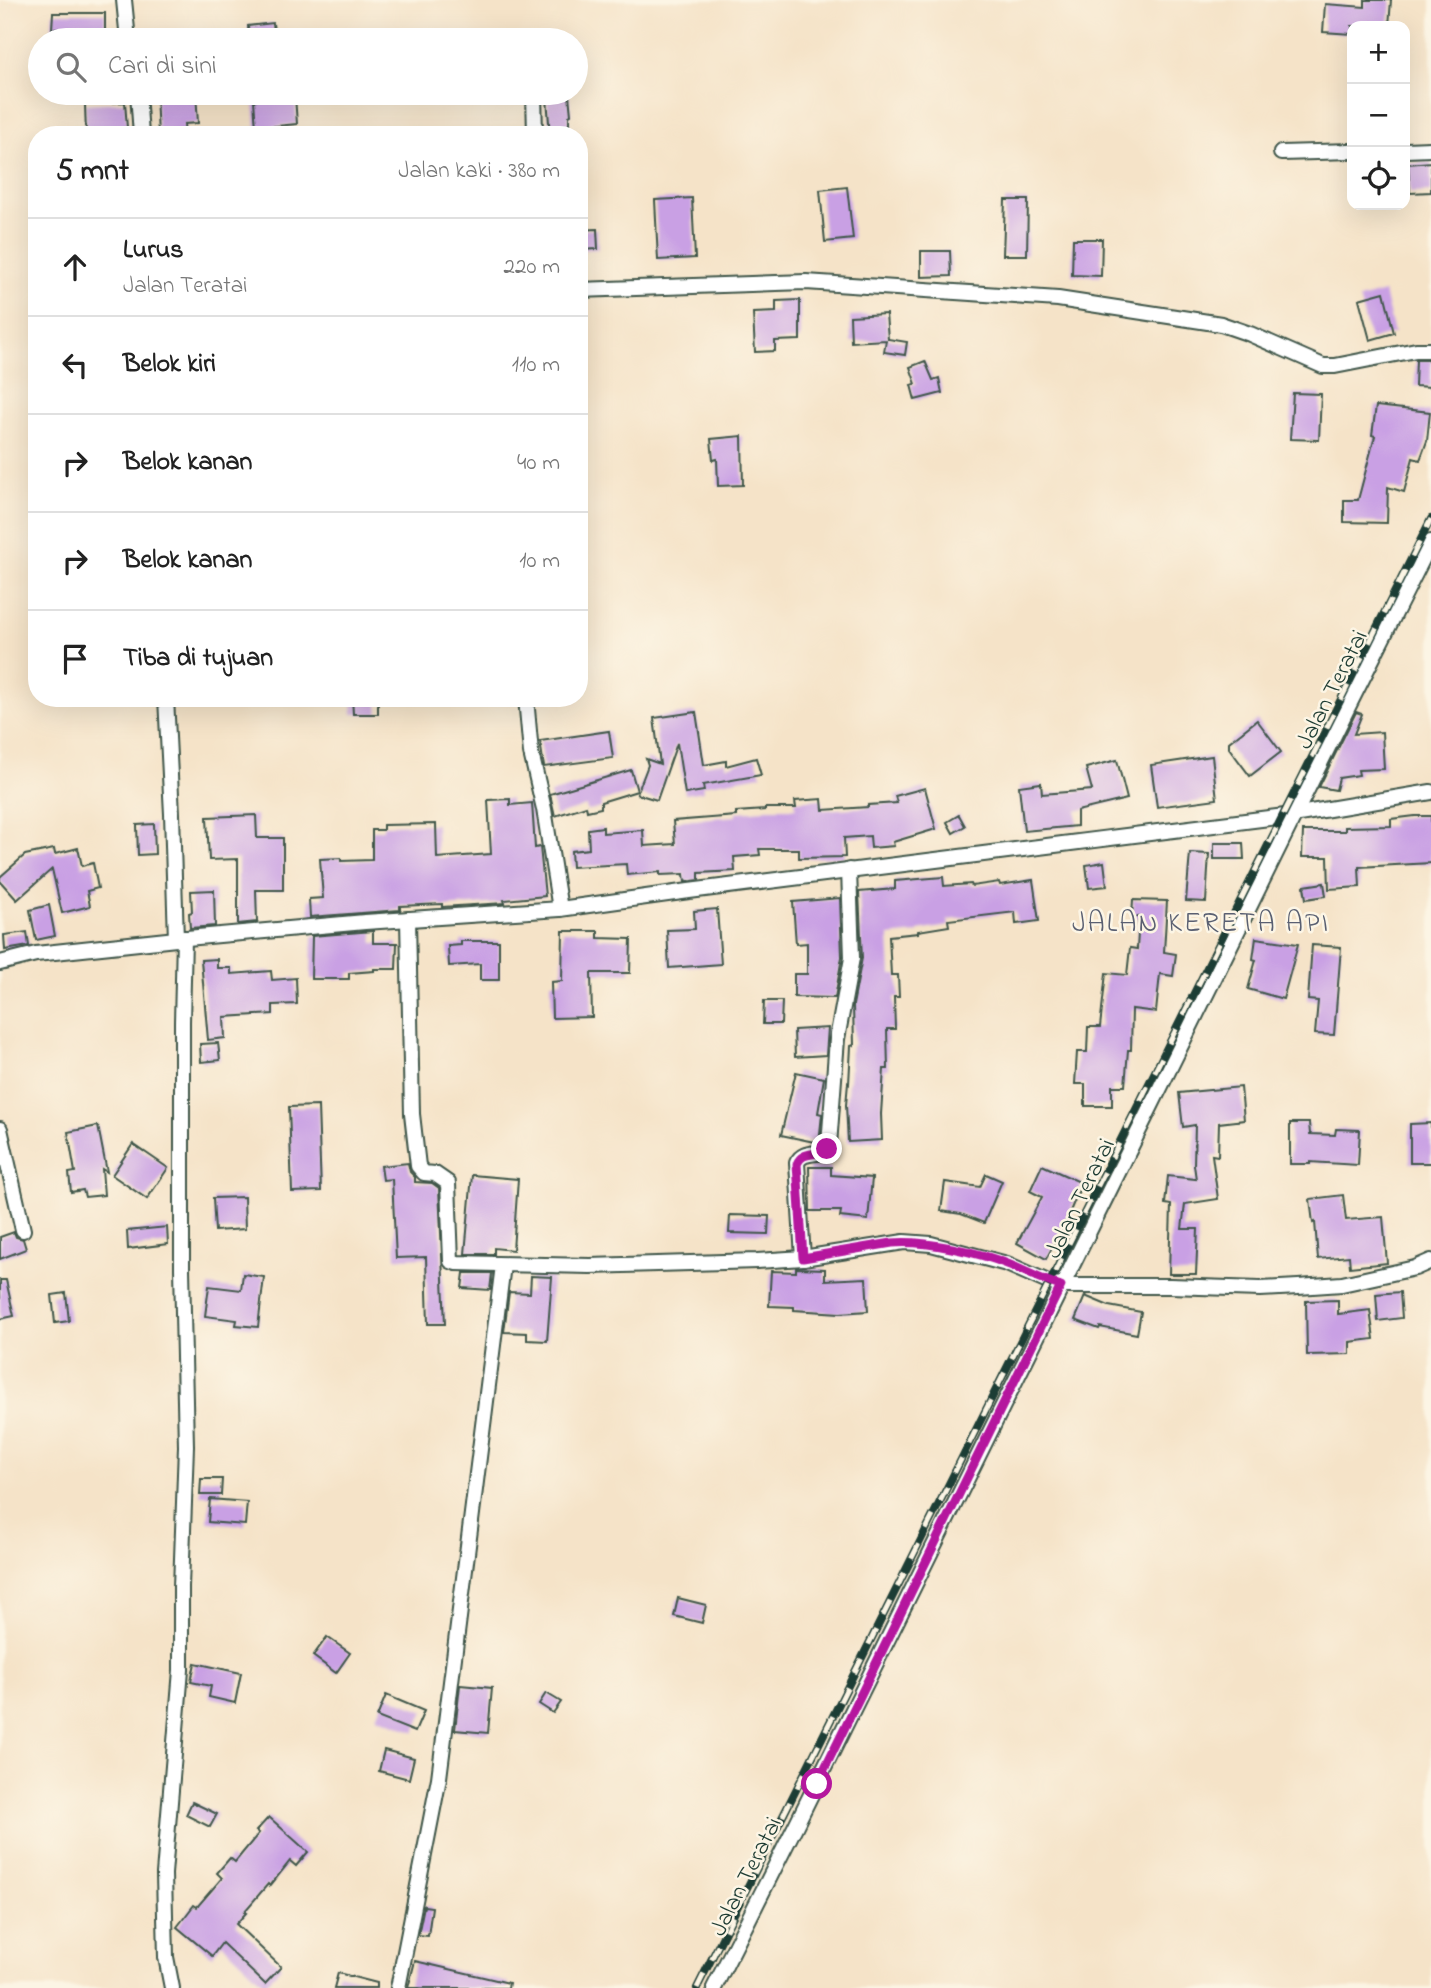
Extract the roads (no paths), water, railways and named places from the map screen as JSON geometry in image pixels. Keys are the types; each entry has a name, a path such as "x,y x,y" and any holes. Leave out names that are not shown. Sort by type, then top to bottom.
{"street":[{"path":"124,0 127,28"},
{"path":"139,105 140,126"},
{"path":"534,105 535,126"},
{"path":"1410,149 1431,149"},
{"path":"1281,153 1347,151"},
{"path":"588,290 806,282 884,286 1058,299 1221,324 1323,366 1416,350 1431,350"},
{"name":"Jalan Teratai","path":"714,1988 817,1784 1293,814 1431,541"},
{"path":"166,707 180,939 186,1446 181,1563 181,1670 164,1874 166,1957 172,1988"},
{"path":"527,707 531,753 544,808 560,909"},
{"path":"0,963 36,954 180,939 560,909 1293,814 1431,792"},
{"path":"803,1258 797,1164 799,1158 805,1154 826,1151 829,1145 837,1040 852,958 849,870"},
{"path":"408,919 412,1114 418,1166 424,1173 435,1174 448,1183 451,1261 456,1263 590,1266 803,1258 904,1242 931,1244 1007,1264 1061,1286 1260,1289 1342,1284 1415,1268 1431,1261"},
{"path":"0,1129 23,1230"},
{"path":"398,1988 439,1778 503,1265"}],"railway":[{"path":"697,1988 1431,519"}],"district":[{"name":"JALAN KERETA API","path":"1201,921"}]}
